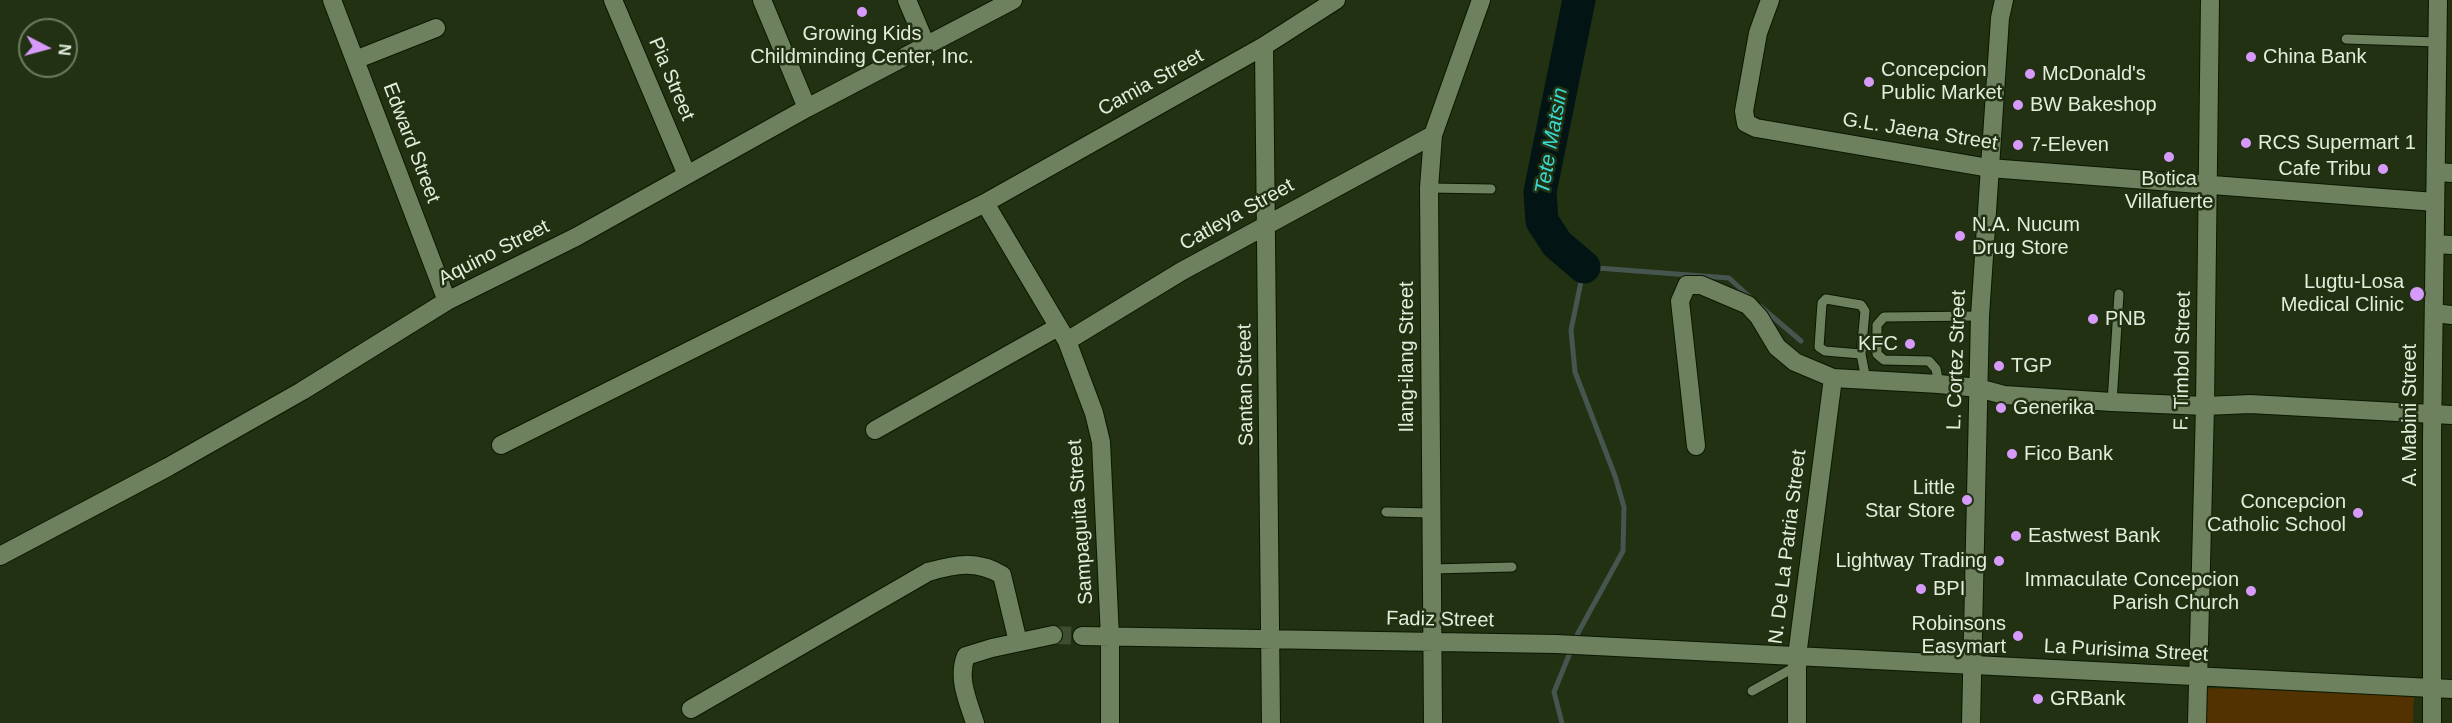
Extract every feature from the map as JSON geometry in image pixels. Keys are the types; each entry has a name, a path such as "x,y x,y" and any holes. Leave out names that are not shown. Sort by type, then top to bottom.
{"street":[{"name":"Edward Street","path":"332,0 447,301"},
{"name":"Pia Street","path":"613,0 687,175"},
{"path":"762,0 807,108"},
{"path":"907,0 926,45"},
{"name":"Aquino Street","path":"0,556 168,467 281,402 447,301 576,237 807,108 1013,0"},
{"name":"Camia Street","path":"501,445 985,203 1264,46 1336,0"},
{"name":"Ilang-ilang Street","path":"1433,723 1429,188 1432,135 1481,0"},
{"name":"G.L. Jaena Street","path":"1770,0 1758,33 1744,111 1746,123 1756,128 1989,168 2435,202"},
{"name":"L. Cortez Street","path":"1971,723 1980,316 2000,18 2004,0"},
{"name":"F. Timbol Street","path":"2197,723 2205,406 2210,0"},
{"name":"A. Mabini Street","path":"2432,723 2434,313 2443,245 2435,202 2444,172 2438,0"},
{"path":"355,60 436,28"},
{"name":"Santan Street","path":"1264,46 1271,723"},
{"name":"Catleya Street","path":"875,430 1182,271 1432,135"},
{"name":"Sampaguita Street","path":"985,203 1063,334 1094,413 1101,442 1110,638 1110,723"},
{"path":"1696,446 1680,301 1687,285 1701,285 1748,305 1759,317 1777,347 1795,362 1833,378 1940,384 1978,388 2004,395 2112,402 2205,406 2250,404 2452,415"},
{"path":"2434,313 2452,315"},
{"name":"N. De La Patria Street","path":"1797,723 1797,661 1833,378"},
{"path":"691,709 928,572 953,564 986,566 1002,575 1018,642"},
{"path":"975,723 962,680 962,667 966,656 1053,635"},
{"name":"Fadiz Street","path":"1082,636 1556,644 1797,661"},
{"name":"La Purisima Street","path":"1797,661 1971,666 2452,689"}],"lane":[{"path":"2346,39 2438,42"},
{"path":"1429,188 1491,189"},
{"path":"2112,402 2119,294"},
{"path":"1861,354 1825,351 1819,347 1822,303 1826,299 1862,305 1865,311 1861,354 1866,380"},
{"path":"1940,384 1936,369 1929,361 1884,360 1877,354 1877,325 1884,317 1980,316"},
{"path":"1386,512 1431,513"},
{"path":"1432,569 1512,567"},
{"path":"1752,691 1797,661"}],"shaded area":[{"path":"2207,688 2414,695 2413,723 2207,723"}],"waterway":[{"name":"Tete Matsin","path":"1579,0 1540,192 1542,221 1557,244 1584,267"},
{"path":"1562,723 1554,692 1578,633 1623,551 1624,507 1615,476 1575,372 1571,330 1584,267 1729,278 1753,300"},
{"path":"1760,306 1801,341"}],"tunnel":[{"path":"1053,635 1082,636"}],"place":[{"name":"Growing Kids Childminding Center, Inc.","path":"862,12"},
{"name":"China Bank","path":"2251,57"},
{"name":"McDonald's","path":"2030,74"},
{"name":"Concepcion Public Market","path":"1869,82"},
{"name":"BW Bakeshop","path":"2018,105"},
{"name":"RCS Supermart 1","path":"2246,143"},
{"name":"7-Eleven","path":"2018,145"},
{"name":"Botica Villafuerte","path":"2169,157"},
{"name":"Cafe Tribu","path":"2383,169"},
{"name":"N.A. Nucum Drug Store","path":"1960,236"},
{"name":"Lugtu-Losa Medical Clinic","path":"2417,294"},
{"name":"PNB","path":"2093,319"},
{"name":"KFC","path":"1910,344"},
{"name":"TGP","path":"1999,366"},
{"name":"Generika","path":"2001,408"},
{"name":"Fico Bank","path":"2012,454"},
{"name":"Little Star Store","path":"1967,500"},
{"name":"Concepcion Catholic School","path":"2358,513"},
{"name":"Eastwest Bank","path":"2016,536"},
{"name":"Lightway Trading","path":"1999,561"},
{"name":"BPI","path":"1921,589"},
{"name":"Immaculate Concepcion Parish Church","path":"2251,591"},
{"name":"Robinsons Easymart","path":"2018,636"},
{"name":"GRBank","path":"2038,699"}]}
